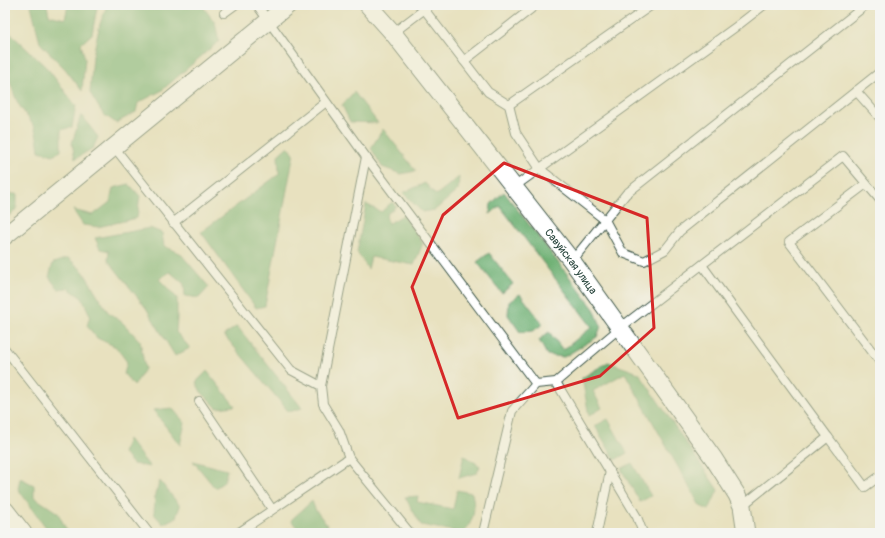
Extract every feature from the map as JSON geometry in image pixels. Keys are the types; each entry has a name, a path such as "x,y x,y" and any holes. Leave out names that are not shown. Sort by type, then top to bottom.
{"street":[{"path":"5,236 288,5"},
{"name":"Савуйская улица","path":"368,5 393,33 572,261 714,459 737,495 742,506 746,533"},
{"path":"5,510 23,533"}],"lane":[{"path":"224,13 235,5"},
{"path":"257,5 366,157 536,384"},
{"path":"464,61 536,5"},
{"path":"509,105 652,5"},
{"path":"514,188 764,5"},
{"path":"572,261 626,194 866,5"},
{"path":"393,33 424,6 488,92 509,105 516,133 540,169 606,220 623,253 644,261 665,250 680,231 880,72"},
{"path":"856,91 880,118"},
{"path":"173,222 326,102"},
{"path":"114,148 290,370 321,386"},
{"path":"483,533 512,411 536,384 556,382 620,328 843,156 880,200"},
{"path":"366,157 321,386 323,404 339,430 349,458 410,533"},
{"path":"866,184 789,242 880,362"},
{"path":"702,265 865,487 880,476"},
{"path":"5,349 149,533"},
{"path":"556,382 637,517 643,533"},
{"path":"199,401 272,509"},
{"path":"742,506 828,438"},
{"path":"238,533 349,458"},
{"path":"597,533 610,471"}],"highlighted area":[{"path":"504,163 647,218 654,328 600,376 458,418 412,287 443,215"}],"green space":[{"path":"31,5 47,5 49,15 65,19 68,5 96,5 97,8 92,34 81,44 85,59 82,91 66,70 40,43"},
{"path":"107,5 202,5 215,23 219,41 161,91 138,103 136,112 116,123 103,114 90,93 93,55 100,24"},
{"path":"9,32 48,69 76,106 72,127 61,130 61,151 53,155 39,151 34,127 14,94 5,57 6,39"},
{"path":"354,92 378,123 350,122 342,105"},
{"path":"81,115 98,137 93,148 75,159 72,143"},
{"path":"383,129 416,171 401,174 382,167 371,148"},
{"path":"288,146 294,153 265,306 256,308 201,232 279,174 278,155"},
{"path":"459,177 458,190 435,210 422,212 403,193 425,183 436,195"},
{"path":"129,184 140,196 137,218 98,227 83,225 73,210 93,215 110,202 113,188"},
{"path":"5,192 7,194 17,194 17,209 5,219"},
{"path":"504,192 594,309 601,326 597,337 564,357 547,355 539,340 549,332 563,350 592,327 500,206 490,214 491,204"},
{"path":"392,202 396,206 386,215 388,224 403,215 423,243 414,265 371,257 368,269 357,252 366,204 381,212"},
{"path":"150,228 162,233 164,246 180,253 209,287 199,298 185,296 184,284 170,272 159,279 177,298 176,332 190,348 175,356 146,308 108,260 109,251 100,249 95,238"},
{"path":"489,253 513,284 502,293 477,262"},
{"path":"68,258 83,271 108,312 123,323 140,341 145,369 134,386 124,374 127,362 116,347 97,338 87,326 90,315 82,298 68,288 58,289 49,277 53,263"},
{"path":"520,294 543,324 533,331 520,332 508,315 509,302"},
{"path":"237,326 302,408 289,412 224,335"},
{"path":"608,362 639,373 718,490 709,510 700,506 625,373 593,391 602,408 589,416 582,378"},
{"path":"207,371 235,406 217,408 201,392 196,382"},
{"path":"172,408 185,423 180,445 153,410"},
{"path":"608,419 627,453 615,460 595,426"},
{"path":"128,439 150,467 133,464 123,453"},
{"path":"464,455 480,466 477,473 459,478"},
{"path":"193,461 227,470 224,482 215,488"},
{"path":"632,463 651,496 640,502 621,469"},
{"path":"20,478 34,485 34,497 58,513 68,533 50,533 18,489"},
{"path":"160,481 180,506 176,517 163,524 154,514 155,494"},
{"path":"457,490 472,493 473,499 474,509 472,519 464,533 421,525 405,497 418,496 417,502 453,509"},
{"path":"312,501 315,509 333,533 301,533 291,520"}]}
